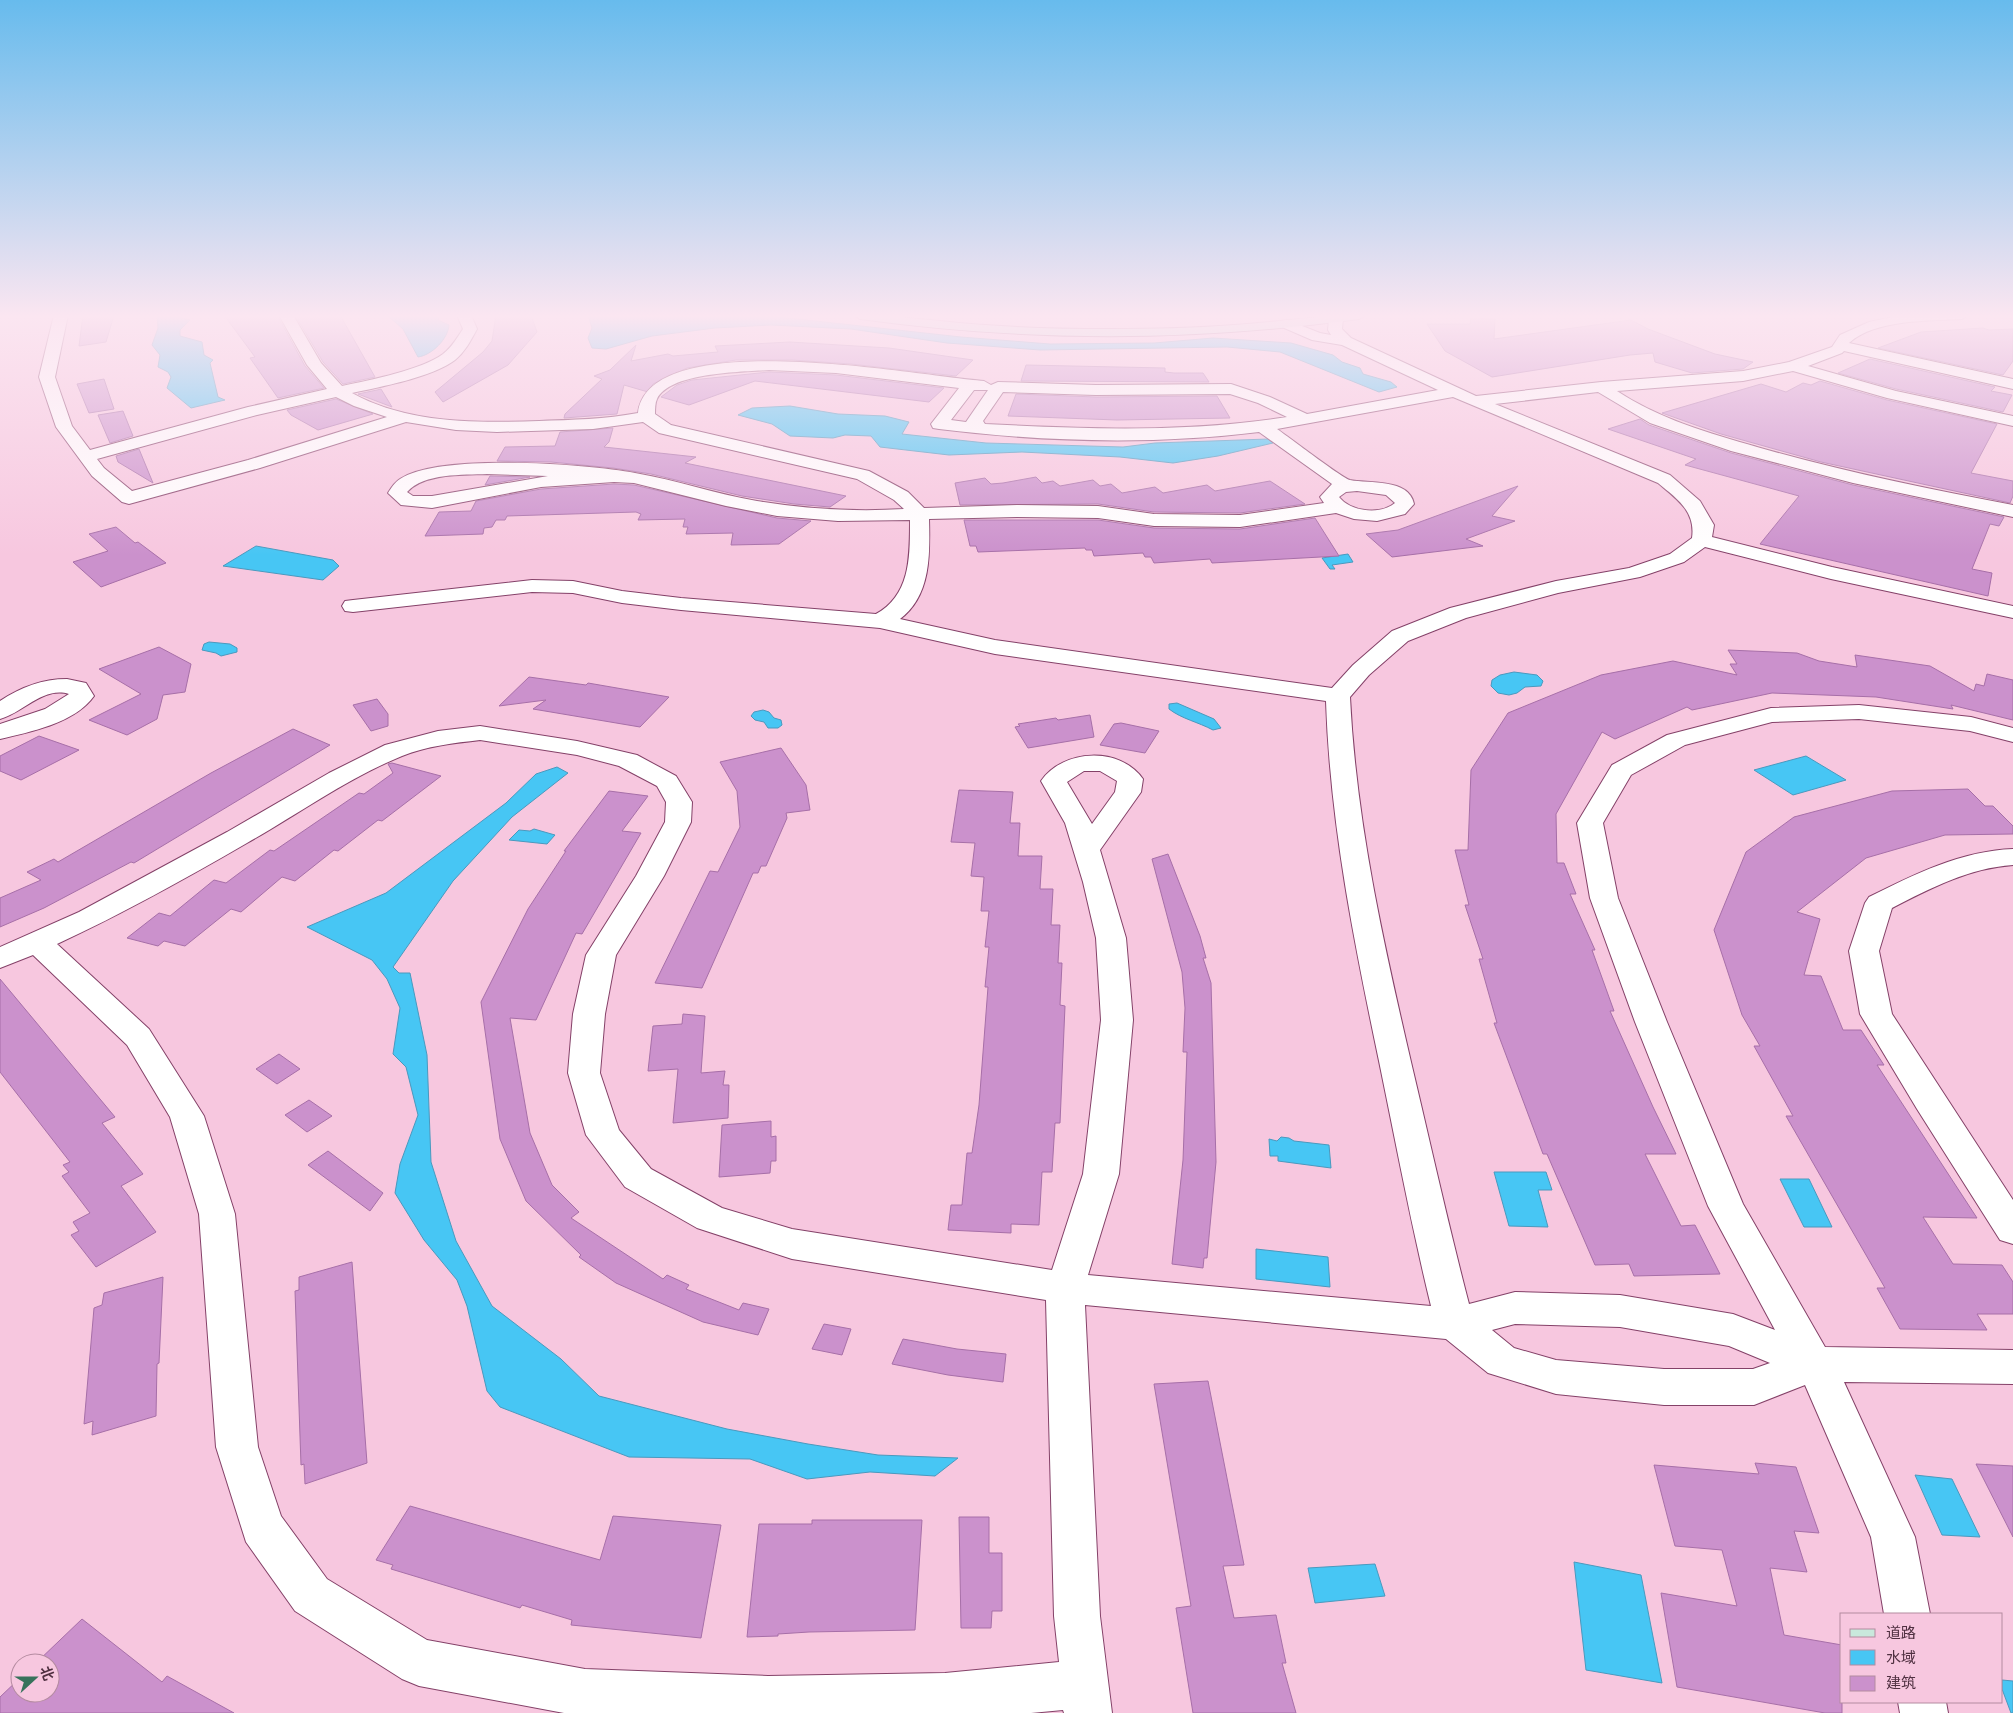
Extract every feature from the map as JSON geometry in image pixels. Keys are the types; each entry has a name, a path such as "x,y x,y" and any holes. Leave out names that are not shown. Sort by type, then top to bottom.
{"street":[{"path":"53,395 64,427 98,472 129,498 254,464 402,418"},
{"path":"86,456 152,440 214,420 320,395"},
{"path":"344,395 359,403 402,418 445,426 512,427 617,423 646,416 665,429 863,475 901,496 919,514 920,543 916,583 894,615 880,621"},
{"path":"646,416 651,395"},
{"path":"962,395 939,424 980,429 1084,434 1173,433 1262,426 1438,395"},
{"path":"980,429 974,421 992,395"},
{"path":"1249,395 1304,419"},
{"path":"1461,395 1664,479 1691,500 1704,525 1702,540 1677,558 1633,573 1556,587 1458,613 1400,636 1361,670 1338,696 1340,748 1349,825 1367,935 1436,1248 1455,1324 1502,1361 1556,1377 1664,1387 1754,1387 1814,1364 2013,1367"},
{"path":"1474,401 1529,395"},
{"path":"1611,395 1623,404 1661,421 1713,440 1858,478 2013,511"},
{"path":"1889,395 2013,421"},
{"path":"1262,426 1346,486"},
{"path":"616,476 541,482 432,502 408,501 397,493 405,483 426,476 467,470 541,470 616,476 643,480 755,507 868,518 919,514 1017,511 1098,512 1154,520 1240,522 1338,507 1354,512 1374,514 1395,512 1405,504 1404,499 1391,490 1369,485 1346,486 1331,492 1329,497 1338,507"},
{"path":"1702,540 1840,575 2013,612"},
{"path":"353,606 476,591 532,586 565,587 681,604 880,621 995,647 1338,696"},
{"path":"0,712 20,697 63,685 78,688 82,696 68,709 41,720 0,732"},
{"path":"1907,1613 1893,1536 1814,1364 1726,1206 1651,1022 1604,898 1590,823 1620,770 1676,740 1772,715 1859,712 1971,724 2013,735"},
{"path":"1087,849 1111,938 1117,1020 1101,1174 1065,1288 1077,1616 1086,1699 945,1697 768,1700 585,1693 419,1662 311,1595 262,1526 237,1448 224,1310 218,1214 187,1116 138,1037 18,950 98,913 237,838 338,778 394,750 438,738 480,733 568,746 628,760 666,781 679,802 678,822 650,876 601,955 589,1014 584,1073 603,1135 638,1178 710,1218 792,1244 1065,1288 1455,1324 1515,1308 1620,1311 1733,1330 1814,1364"},
{"path":"2013,857 2001,857 1934,874 1879,903 1864,951 1876,1014 2013,1230"}],"water":[{"path":"175,395 218,395 225,400 191,408"},
{"path":"790,406 838,414 885,416 909,422 902,434 986,443 1123,447 1155,443 1268,439 1273,443 1218,456 1173,463 1120,457 1022,452 949,455 880,447 871,436 845,435 833,438 790,436 772,424 738,415 752,408"},
{"path":"256,546 333,560 339,566 323,580 223,566"},
{"path":"1348,554 1353,562 1332,565 1335,569 1330,569 1322,558"},
{"path":"209,642 230,644 237,648 237,652 221,656 202,650 204,644"},
{"path":"1514,672 1537,675 1543,681 1541,686 1525,687 1517,693 1509,695 1498,693 1491,686 1492,680 1500,675"},
{"path":"1177,703 1214,719 1221,728 1213,730 1169,709 1169,704"},
{"path":"763,710 769,712 774,718 781,720 782,725 778,728 768,728 764,722 755,720 751,716 754,712"},
{"path":"1806,756 1846,780 1793,795 1754,770"},
{"path":"557,767 568,773 512,817 453,881 393,967 399,973 410,973 427,1055 431,1162 456,1241 492,1306 561,1359 599,1396 727,1429 808,1444 878,1455 958,1458 935,1476 870,1472 807,1479 750,1459 629,1457 500,1407 487,1391 467,1306 457,1280 424,1240 395,1193 400,1164 418,1115 406,1067 393,1054 400,1008 387,979 372,960 307,927 386,893 506,803 536,774"},
{"path":"534,829 555,835 547,844 509,840 519,830 530,831"},
{"path":"1281,1137 1294,1141 1329,1145 1331,1168 1278,1161 1278,1156 1270,1156 1269,1139 1277,1141"},
{"path":"1494,1172 1546,1172 1552,1190 1538,1190 1548,1227 1509,1226"},
{"path":"1780,1179 1809,1179 1832,1227 1804,1227"},
{"path":"1256,1249 1328,1257 1330,1287 1256,1279"},
{"path":"1915,1475 1952,1479 1980,1537 1942,1535"},
{"path":"1574,1562 1641,1575 1662,1683 1586,1670"},
{"path":"1375,1564 1385,1596 1315,1603 1308,1568"},
{"path":"2003,1680 2013,1681 2013,1713 2011,1713 2003,1692"}],"building":[{"path":"82,395 109,395 114,409 89,413"},
{"path":"276,395 292,395 278,398"},
{"path":"360,395 385,395 392,407"},
{"path":"437,395 455,395 443,402"},
{"path":"585,395 622,395 617,414 564,418 565,414"},
{"path":"664,395 717,395 689,405 661,397"},
{"path":"871,395 937,395 929,402"},
{"path":"1016,395 1096,397 1217,396 1230,418 1117,420 1008,416"},
{"path":"1724,395 1869,395 1997,424 1971,473 2013,481 2013,496 2010,503 1821,462 1721,434 1662,413"},
{"path":"1924,395 2012,395 2003,412"},
{"path":"336,399 373,414 318,430 291,415 287,410"},
{"path":"123,411 133,436 110,443 98,415"},
{"path":"1640,419 1649,425 1731,453 1853,485 2004,517 1999,526 1990,524 1972,569 1992,573 1988,596 1760,544 1799,496 1685,465 1696,459 1608,429"},
{"path":"613,428 609,442 604,447 696,457 685,463 846,496 830,507 794,504 742,496 651,474 613,468 551,462 497,461 505,447 555,446 560,432"},
{"path":"139,449 153,483 118,462 116,456"},
{"path":"490,476 530,477 485,485"},
{"path":"1036,477 1042,483 1053,481 1060,486 1093,480 1100,486 1111,484 1122,493 1155,487 1163,493 1207,485 1215,491 1270,481 1305,504 1240,513 1154,512 1098,504 960,505 955,483 985,478 991,484"},
{"path":"614,484 634,485 777,518 811,521 779,544 731,545 733,533 686,534 688,527 683,527 685,519 638,520 641,514 636,512 507,516 505,520 496,520 492,527 484,528 483,534 425,536 439,512 471,511 476,501 541,489"},
{"path":"1518,486 1492,516 1515,521 1466,539 1483,546 1392,557 1366,534 1398,530"},
{"path":"1315,518 1339,556 1212,563 1210,559 1154,563 1151,557 1145,557 1143,553 1094,556 1092,550 1086,550 1085,548 978,552 976,546 970,546 964,520 1098,520 1154,528 1240,529"},
{"path":"116,527 135,543 138,542 166,563 101,587 73,562 108,551 89,534"},
{"path":"159,647 191,664 185,692 163,695 157,719 127,735 89,720 141,694 99,669"},
{"path":"1728,650 1797,653 1819,661 1857,667 1855,655 1930,666 1974,691 1976,684 1984,686 1987,674 2013,680 2013,720 1951,705 1953,709 1876,697 1772,693 1692,710 1687,707 1615,739 1602,732 1556,814 1557,863 1564,863 1576,894 1570,894 1595,950 1592,950 1614,1011 1610,1011 1676,1154 1645,1154 1681,1226 1695,1225 1720,1274 1634,1276 1629,1264 1595,1265 1547,1154 1543,1154 1494,1023 1497,1023 1479,959 1483,959 1465,905 1469,905 1455,850 1468,850 1471,770 1508,713 1601,675 1673,661 1737,675 1730,664 1737,664"},
{"path":"529,677 586,685 588,683 669,697 640,727 533,709 546,700 499,706"},
{"path":"377,699 388,714 388,726 371,731 353,705"},
{"path":"1090,715 1094,737 1028,748 1015,727 1020,726 1018,724"},
{"path":"1121,723 1159,731 1145,753 1100,745 1114,724"},
{"path":"293,729 330,745 134,863 131,862 44,908 0,927 0,898 41,880 27,872 54,859 58,862 211,773"},
{"path":"39,736 79,750 21,780 0,771 0,756"},
{"path":"781,748 806,785 810,810 786,813 787,818 766,866 761,866 758,873 753,873 702,988 655,983 710,871 718,872 740,827 737,791 720,762"},
{"path":"392,763 441,776 382,821 378,820 338,851 334,850 295,881 282,877 241,912 231,909 185,946 164,941 158,946 127,938 159,913 170,916 214,880 226,883 270,850 274,851 359,793 364,794 393,773 388,764"},
{"path":"1968,789 1985,806 1993,806 2013,826 2013,834 1945,835 1866,858 1797,912 1820,919 1804,975 1821,976 1843,1030 1861,1030 1884,1065 1877,1065 1977,1218 1923,1217 1953,1264 2002,1265 2013,1282 2013,1314 1977,1314 1987,1330 1900,1329 1877,1288 1885,1288 1786,1116 1793,1116 1754,1046 1760,1046 1742,1015 1714,930 1746,852 1794,817 1892,791"},
{"path":"959,790 1013,792 1010,823 1020,823 1018,856 1042,856 1040,889 1053,889 1051,925 1060,925 1058,963 1062,963 1060,1005 1065,1006 1060,1123 1055,1123 1052,1172 1042,1172 1039,1225 1011,1224 1011,1233 948,1230 951,1205 962,1205 967,1153 972,1153 979,1105 988,987 985,987 989,947 985,947 989,911 981,911 984,877 971,876 975,843 951,842"},
{"path":"609,791 648,796 622,831 641,833 582,934 576,933 536,1020 510,1018 530,1133 552,1185 579,1212 571,1218 663,1279 667,1275 689,1285 686,1289 739,1310 743,1303 769,1309 758,1335 703,1322 616,1283 579,1257 581,1255 526,1201 500,1139 481,1002 528,909 566,851 564,851"},
{"path":"1168,854 1200,936 1206,958 1203,958 1211,983 1216,1162 1207,1258 1204,1258 1203,1268 1172,1264 1183,1160 1187,1052 1183,1052 1185,1008 1182,972 1152,859"},
{"path":"0,979 115,1117 102,1123 143,1174 121,1186 156,1232 96,1267 71,1235 79,1231 73,1222 90,1213 62,1176 69,1172 63,1165 70,1162 0,1072"},
{"path":"683,1014 705,1016 701,1073 725,1071 723,1085 729,1085 728,1118 673,1123 678,1069 648,1071 653,1026 682,1024"},
{"path":"279,1054 300,1069 277,1084 256,1069"},
{"path":"309,1100 332,1116 307,1132 285,1115"},
{"path":"771,1121 771,1137 776,1136 776,1161 771,1161 770,1173 719,1177 722,1125"},
{"path":"328,1151 383,1193 370,1211 308,1165"},
{"path":"352,1262 367,1463 305,1484 304,1464 301,1465 295,1291 299,1290 299,1277"},
{"path":"163,1277 159,1363 157,1364 156,1416 92,1435 93,1421 84,1424 94,1308 102,1305 104,1293"},
{"path":"824,1324 851,1329 842,1355 812,1349"},
{"path":"903,1339 957,1349 1006,1354 1003,1382 948,1375 892,1364"},
{"path":"1208,1381 1244,1565 1223,1566 1234,1618 1276,1615 1286,1663 1282,1663 1296,1713 1193,1713 1176,1608 1191,1606 1154,1384"},
{"path":"1755,1463 1796,1467 1819,1533 1794,1531 1807,1572 1770,1568 1784,1635 1840,1645 1840,1703 1842,1703 1842,1713 1825,1713 1677,1687 1661,1593 1737,1606 1722,1550 1675,1546 1654,1465 1759,1474"},
{"path":"1976,1464 2013,1466 2013,1537"},
{"path":"410,1506 600,1560 613,1516 721,1525 701,1638 571,1625 572,1620 522,1605 520,1608 391,1569 393,1565 376,1560"},
{"path":"959,1517 989,1517 989,1553 1002,1553 1002,1611 992,1611 991,1628 961,1628"},
{"path":"812,1520 922,1520 915,1630 809,1632 747,1637 759,1524 812,1524"},
{"path":"82,1619 162,1682 167,1676 234,1713 0,1713 0,1697 10,1688 10,1703 60,1703 60,1653 46,1653"}]}
